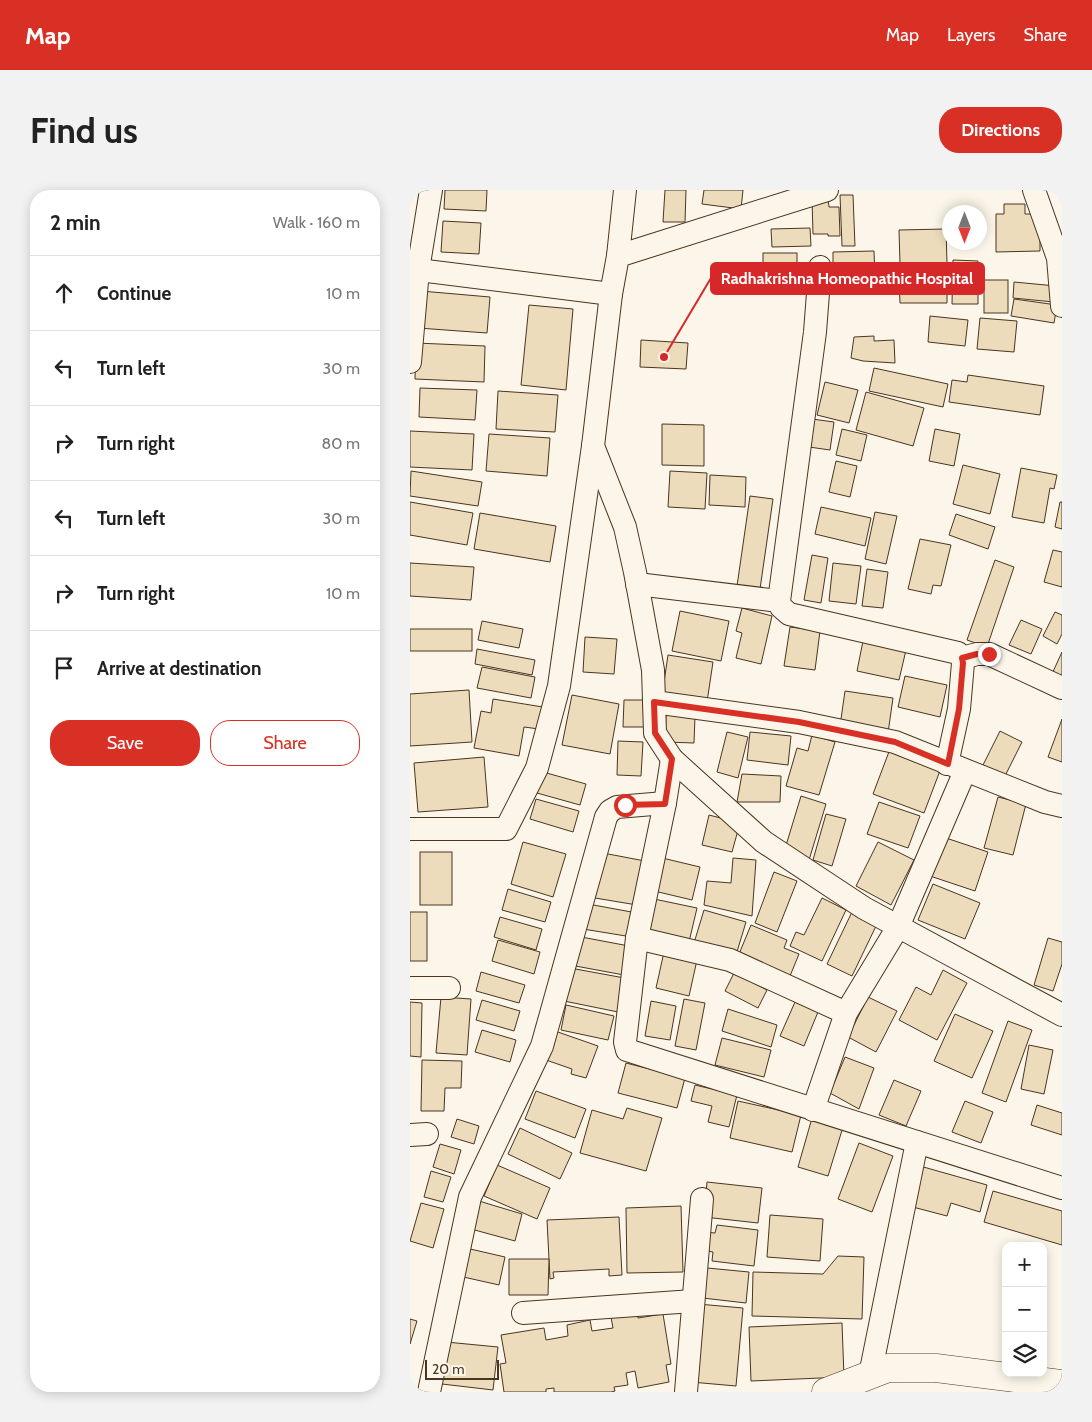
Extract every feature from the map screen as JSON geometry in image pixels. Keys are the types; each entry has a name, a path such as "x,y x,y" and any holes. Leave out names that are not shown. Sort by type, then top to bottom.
{"street":[{"path":"410,362 414,269 431,190"},
{"path":"410,829 506,828 538,768 559,686 593,446 625,190"},
{"path":"618,256 827,190"},
{"path":"1034,190 1058,258 1062,306"},
{"path":"813,1110 846,1013 898,926 956,767 963,663 962,658 953,651 789,614 780,607 779,601 815,332 820,267"},
{"path":"414,269 611,294"},
{"path":"593,446 625,527 653,670 655,733 672,759 764,842 864,908 1062,1015"},
{"path":"637,584 779,601"},
{"path":"962,658 977,654 989,654 1062,688"},
{"path":"654,702 799,722 895,742 1046,802 1062,806"},
{"path":"672,759 665,804 637,938 625,1042 627,1050 1062,1188"},
{"path":"429,1392 472,1192 542,1046 606,817 610,811 617,807 665,804"},
{"path":"637,938 730,960 846,1013"},
{"path":"410,988 449,988"},
{"path":"870,1375 917,1142"},
{"path":"686,1392 702,1199"},
{"path":"523,1313 693,1301"},
{"path":"826,1392 888,1368 936,1368 1062,1384"}],"building":[{"path":"445,190 487,190 486,211 444,209"},
{"path":"665,190 686,190 685,222 663,222"},
{"path":"704,190 743,190 741,209 702,204"},
{"path":"840,195 853,195 855,246 842,246"},
{"path":"812,198 828,198 829,207 839,207 840,236 813,234"},
{"path":"1004,204 1025,204 1025,214 1040,214 1040,251 996,252 996,214 1004,214"},
{"path":"443,221 481,223 479,254 441,252"},
{"path":"810,228 811,246 772,247 771,229"},
{"path":"942,229 942,250 947,250 947,263 900,264 899,230"},
{"path":"874,251 875,277 833,278 833,252"},
{"path":"763,253 797,253 797,270 763,270"},
{"path":"953,260 978,261 978,304 952,304"},
{"path":"947,280 947,303 900,303 899,281"},
{"path":"984,280 1008,280 1008,313 984,313"},
{"path":"1014,282 1056,286 1054,302 1013,298"},
{"path":"421,291 490,297 487,333 418,328"},
{"path":"1014,299 1057,305 1054,323 1011,316"},
{"path":"529,305 573,309 566,390 521,385"},
{"path":"930,316 968,320 965,346 928,342"},
{"path":"980,318 1017,321 1014,352 977,349"},
{"path":"874,336 874,341 894,340 895,363 863,361 851,358 854,337"},
{"path":"641,340 688,343 686,369 640,367"},
{"path":"416,343 485,346 484,382 415,379"},
{"path":"874,368 948,384 943,407 869,391"},
{"path":"968,375 1044,386 1040,415 949,402 952,380 967,382"},
{"path":"825,382 858,390 849,423 817,415"},
{"path":"420,388 477,390 475,420 419,417"},
{"path":"498,391 558,395 555,432 496,429"},
{"path":"866,392 924,408 913,446 856,430"},
{"path":"812,419 834,422 830,450 809,447"},
{"path":"662,424 704,425 704,466 662,465"},
{"path":"842,429 867,435 861,461 836,455"},
{"path":"935,429 960,434 954,466 929,461"},
{"path":"410,431 474,434 472,470 410,467"},
{"path":"489,434 550,438 547,476 486,471"},
{"path":"836,461 857,466 850,497 829,492"},
{"path":"963,465 1000,474 990,514 953,504"},
{"path":"1021,468 1057,475 1054,489 1050,488 1044,523 1012,517"},
{"path":"411,471 482,482 478,506 410,496"},
{"path":"670,471 707,473 705,509 668,507"},
{"path":"710,475 746,477 745,507 709,505"},
{"path":"750,496 773,499 760,589 737,586"},
{"path":"410,502 473,513 467,545 410,535"},
{"path":"1060,502 1062,502 1062,529 1055,527"},
{"path":"821,507 871,518 865,546 815,534"},
{"path":"875,512 897,516 886,564 865,559"},
{"path":"480,513 556,526 550,562 474,549"},
{"path":"956,514 995,527 988,549 949,535"},
{"path":"920,539 951,545 941,586 933,585 931,594 908,589"},
{"path":"1053,550 1062,552 1062,587 1044,582"},
{"path":"812,555 828,558 821,603 804,600"},
{"path":"995,560 1014,567 987,647 967,640"},
{"path":"410,563 474,567 471,600 410,596"},
{"path":"833,563 861,566 856,604 829,601"},
{"path":"867,569 888,572 883,608 862,606"},
{"path":"742,608 772,616 761,664 736,658 742,633 736,631"},
{"path":"680,611 729,621 721,661 672,651"},
{"path":"1055,612 1062,615 1062,634 1057,644 1043,636"},
{"path":"1021,620 1042,629 1031,654 1009,645"},
{"path":"482,621 523,629 519,648 478,640"},
{"path":"790,627 820,631 815,670 784,666"},
{"path":"410,629 472,629 472,651 410,651"},
{"path":"585,637 617,639 614,674 583,672"},
{"path":"863,641 906,650 899,680 857,671"},
{"path":"477,649 535,660 532,675 475,664"},
{"path":"1062,652 1062,680 1051,676"},
{"path":"668,655 713,662 707,702 662,696"},
{"path":"482,667 535,677 531,698 477,688"},
{"path":"905,676 947,685 940,717 898,707"},
{"path":"469,690 472,742 410,746 410,694"},
{"path":"845,691 893,698 888,733 840,726"},
{"path":"572,695 619,704 610,754 562,745"},
{"path":"493,699 543,707 539,729 524,727 519,756 474,748 481,711 491,713"},
{"path":"624,700 649,700 648,727 623,727"},
{"path":"666,715 695,716 694,743 665,742"},
{"path":"1062,719 1062,762 1048,757"},
{"path":"1000,731 1022,742 1005,776 983,765"},
{"path":"727,732 748,737 738,778 717,772"},
{"path":"750,732 791,736 788,765 747,760"},
{"path":"812,735 835,742 819,795 786,786 797,748 808,751"},
{"path":"618,741 643,742 641,776 617,775"},
{"path":"890,749 941,768 924,813 873,794"},
{"path":"484,757 488,807 418,812 414,763"},
{"path":"543,772 586,784 580,805 537,793"},
{"path":"742,774 781,776 780,802 737,802"},
{"path":"801,796 826,804 809,860 784,852"},
{"path":"998,797 1026,804 1013,855 984,848"},
{"path":"536,799 579,811 573,832 530,819"},
{"path":"879,802 920,816 908,848 867,834"},
{"path":"826,814 846,819 832,866 813,860"},
{"path":"709,815 740,823 732,852 702,845"},
{"path":"943,837 988,852 975,891 930,876"},
{"path":"523,842 566,854 553,897 511,884"},
{"path":"878,842 914,860 891,905 856,886"},
{"path":"420,852 452,852 452,905 420,905"},
{"path":"603,853 645,861 637,905 595,898"},
{"path":"658,857 700,867 692,900 650,890"},
{"path":"733,858 756,860 752,916 704,905 707,881 731,883"},
{"path":"774,872 797,881 777,932 755,923"},
{"path":"933,884 980,903 965,939 918,920"},
{"path":"508,889 551,902 545,922 502,910"},
{"path":"822,898 846,910 822,961 790,946 796,932 804,935"},
{"path":"654,899 697,908 689,942 647,933"},
{"path":"588,904 637,913 632,937 583,929"},
{"path":"704,910 746,922 736,955 694,943"},
{"path":"410,912 427,912 427,961 410,961"},
{"path":"852,912 877,924 852,976 827,964"},
{"path":"500,917 542,929 536,950 494,937"},
{"path":"751,925 787,940 784,948 799,954 790,976 739,954"},
{"path":"576,936 629,946 624,975 570,965"},
{"path":"1048,938 1062,942 1062,964 1053,991 1034,985"},
{"path":"498,940 540,952 534,974 492,961"},
{"path":"664,952 697,960 689,996 656,988"},
{"path":"570,968 630,979 623,1013 564,1001"},
{"path":"943,970 967,983 937,1040 899,1020 916,987 931,995"},
{"path":"481,972 525,985 519,1003 476,991"},
{"path":"734,973 767,990 758,1008 725,991"},
{"path":"441,997 471,999 467,1055 436,1053"},
{"path":"868,997 897,1011 876,1052 848,1037"},
{"path":"684,999 705,1003 696,1050 675,1046"},
{"path":"482,1000 520,1011 514,1031 476,1020"},
{"path":"651,1001 676,1006 670,1040 645,1036"},
{"path":"410,1002 422,1003 421,1057 410,1056"},
{"path":"795,1002 818,1012 804,1046 780,1036"},
{"path":"566,1005 614,1016 608,1040 561,1030"},
{"path":"728,1009 777,1025 771,1047 722,1031"},
{"path":"955,1014 993,1031 972,1078 934,1061"},
{"path":"1008,1021 1032,1030 1006,1102 982,1093"},
{"path":"482,1030 516,1040 510,1062 475,1052"},
{"path":"555,1031 598,1046 586,1078 571,1074 572,1069 546,1060"},
{"path":"722,1038 771,1050 764,1077 715,1065"},
{"path":"1029,1045 1053,1050 1044,1094 1021,1089"},
{"path":"845,1057 874,1068 859,1109 830,1093"},
{"path":"422,1060 462,1061 461,1088 445,1088 444,1111 421,1111"},
{"path":"626,1063 685,1078 677,1108 618,1093"},
{"path":"894,1080 921,1091 906,1126 879,1115"},
{"path":"695,1085 737,1095 729,1127 708,1122 712,1106 691,1101"},
{"path":"536,1091 586,1109 575,1138 525,1119"},
{"path":"738,1101 801,1115 792,1152 730,1138"},
{"path":"965,1101 993,1112 981,1143 952,1132"},
{"path":"1037,1105 1062,1113 1062,1135 1031,1125"},
{"path":"627,1108 662,1118 646,1171 580,1153 592,1110 623,1119"},
{"path":"812,1118 843,1127 828,1176 798,1167"},
{"path":"457,1119 479,1126 474,1144 451,1137"},
{"path":"520,1128 572,1153 560,1179 508,1154"},
{"path":"859,1143 893,1156 872,1212 838,1199"},
{"path":"440,1144 461,1150 454,1174 433,1167"},
{"path":"497,1165 550,1188 537,1219 484,1196"},
{"path":"920,1166 987,1185 980,1212 951,1203 947,1216 909,1206"},
{"path":"431,1171 451,1177 443,1202 424,1197"},
{"path":"707,1182 762,1188 758,1223 704,1217"},
{"path":"993,1191 1062,1211 1062,1245 984,1222"},
{"path":"479,1201 522,1214 515,1241 471,1229"},
{"path":"421,1203 444,1209 433,1248 410,1241"},
{"path":"681,1206 683,1272 627,1273 626,1208"},
{"path":"770,1215 823,1219 820,1261 767,1257"},
{"path":"619,1217 622,1275 609,1276 609,1269 553,1272 554,1278 550,1279 547,1220"},
{"path":"717,1225 758,1230 754,1266 712,1261 713,1252 701,1250 704,1232 715,1233"},
{"path":"466,1248 505,1257 499,1285 459,1276"},
{"path":"838,1256 864,1257 862,1319 752,1316 753,1272 823,1274"},
{"path":"509,1259 549,1259 548,1295 509,1295"},
{"path":"697,1267 749,1272 746,1303 694,1297"},
{"path":"698,1304 743,1308 736,1386 691,1382"},
{"path":"637,1313 638,1318 663,1314 671,1364 666,1365 669,1382 638,1388 635,1371 626,1373 628,1385 614,1387 615,1391 611,1392 554,1392 554,1388 546,1389 546,1392 504,1392 500,1364 506,1363 501,1335 544,1328 546,1340 568,1336 567,1325 590,1320 592,1331 613,1328 611,1317"},
{"path":"410,1319 417,1321 410,1344"},
{"path":"842,1323 844,1377 751,1381 749,1327"},
{"path":"446,1342 498,1347 493,1390 442,1384"}],"place":[{"name":"Radhakrishna Homeopathic Hospital","path":"664,357"}],"route":[{"path":"625,805 665,804 672,759 655,733 654,702 799,722 895,742 948,764 959,709 962,658 977,654 989,654"}]}
